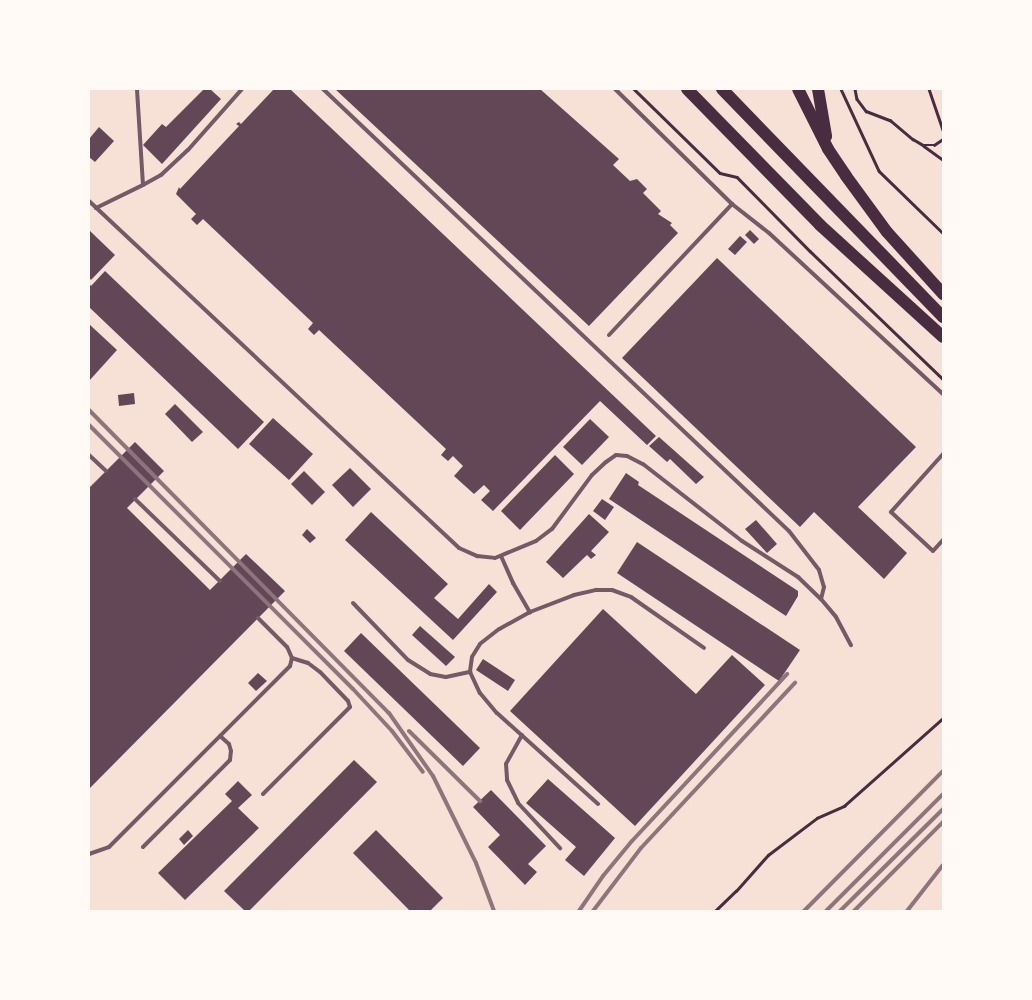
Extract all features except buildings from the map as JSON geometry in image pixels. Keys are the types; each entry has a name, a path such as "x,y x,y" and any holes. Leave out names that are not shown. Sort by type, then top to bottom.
{"highway":[{"path":"687,89 820,225 943,337"},
{"path":"722,89 943,317"},
{"path":"798,89 828,149 846,176 887,232 943,294"},
{"path":"818,89 828,149"}],"lane":[{"path":"137,89 143,185"},
{"path":"96,208 161,175 188,150 242,89"},
{"path":"323,89 789,531 805,549 819,570 824,587 821,598"},
{"path":"615,89 732,204 769,233 943,394"},
{"path":"89,201 458,548 477,556 500,556 536,541 552,529 592,475 616,455 627,456 643,464 742,541 798,577 821,598 836,617 851,646"},
{"path":"609,335 732,204"},
{"path":"89,454 106,471"},
{"path":"943,454 891,512 933,551 943,540"},
{"path":"135,500 220,581"},
{"path":"500,556 530,612"},
{"path":"598,804 497,713 480,693 470,672 472,658 480,644 498,628 530,612 574,595 596,590 612,590 631,598 704,648"},
{"path":"353,603 408,660 430,674 446,677 470,672"},
{"path":"89,854 109,847 290,666 292,658 287,647 258,618"},
{"path":"263,794 350,707 348,701 320,672 308,663 292,658"},
{"path":"522,735 506,764 507,780 518,803 560,848"},
{"path":"143,847 230,760 231,751 228,744 220,736"}],"path":[{"path":"634,89 720,173 736,177 810,252 943,379"},
{"path":"841,89 879,171 943,233"},
{"path":"856,89 857,99 866,111 890,120 943,160"},
{"path":"930,89 943,130"},
{"path":"923,145 934,145 943,139"},
{"path":"715,911 736,891 768,855 817,818 844,806 943,718"}],"railway":[{"path":"89,410 389,713 433,776 476,863 494,911"},
{"path":"89,425 353,689 392,731 423,772"},
{"path":"579,911 603,876 632,841 787,674"},
{"path":"593,911 641,848 795,683"},
{"path":"409,731 480,801"},
{"path":"804,911 943,771"},
{"path":"826,911 943,794"},
{"path":"840,911 943,809"},
{"path":"854,911 943,822"},
{"path":"907,911 943,865"}]}
